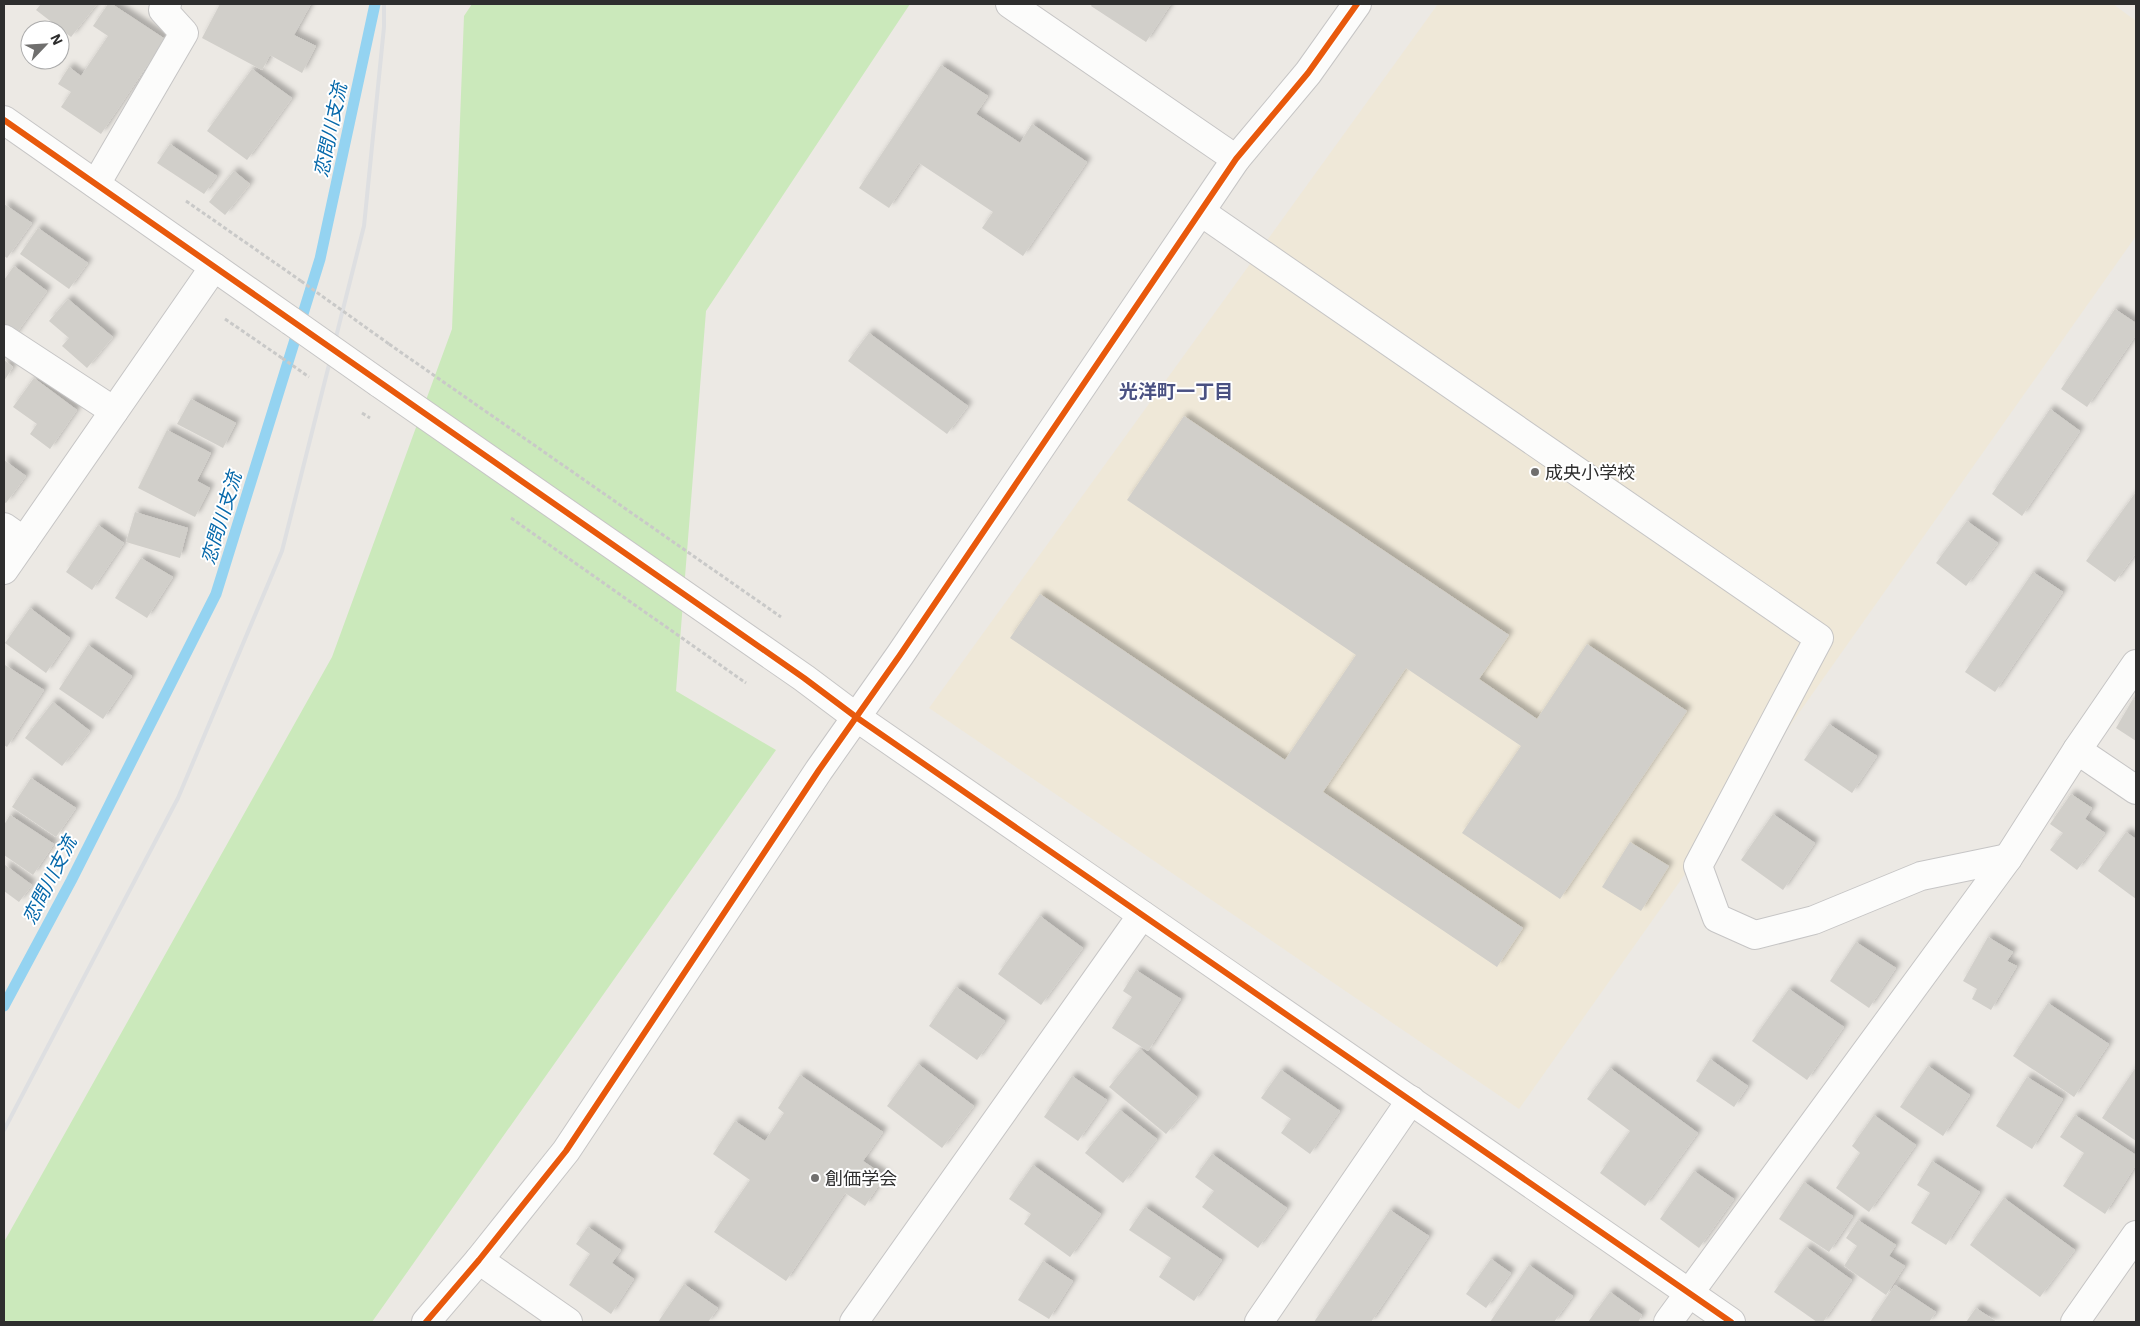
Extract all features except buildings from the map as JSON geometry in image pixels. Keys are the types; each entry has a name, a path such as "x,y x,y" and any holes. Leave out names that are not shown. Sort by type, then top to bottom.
{"street":[{"path":"96,184 184,33 163,10 167,4"},
{"path":"1010,4 1236,159"},
{"path":"426,1322 479,1260 566,1151 856,717 1236,159 1308,73 1357,4"},
{"path":"4,120 796,672 856,717 1731,1322"},
{"path":"1201,212 1819,638 1698,866 1717,918 1755,934 1814,920 1921,876 2008,858"},
{"path":"4,570 14,534 114,411 214,268"},
{"path":"4,339 114,411"},
{"path":"1668,1322 2008,858 2077,750 2136,664"},
{"path":"2077,750 2136,790"},
{"path":"854,1322 1142,915"},
{"path":"1259,1322 1411,1100"},
{"path":"2075,1322 2136,1235"},
{"path":"479,1260 568,1322"}],"path":[{"path":"186,201 781,616"},
{"path":"225,319 282,358"},
{"path":"370,418 378,424"},
{"path":"509,516 746,683"}],"shaded area":[{"name":"成央小学校","path":"1438,4 2113,4 2136,21 2136,236 1519,1109 929,708"}],"green space":[{"path":"472,4 910,4 706,311 676,691 776,750 372,1322 4,1322 4,1242 332,657 452,329 464,16"}],"waterway":[{"name":"恋問川支流","path":"4,1006 71,881 216,594 320,259 375,4"}],"railway":[{"path":"4,1130 178,798 282,551 364,226 384,27 384,4"}],"cycle path":[{"path":"426,1322 479,1260 566,1151 819,770 900,655 1236,159 1308,73 1357,4"},
{"path":"4,120 804,678 856,717 1731,1322"}],"place":[{"name":"成央小学校","path":"1535,472"},
{"name":"創価学会","path":"815,1178"}],"district":[{"name":"光洋町一丁目","path":"1176,391"}]}
